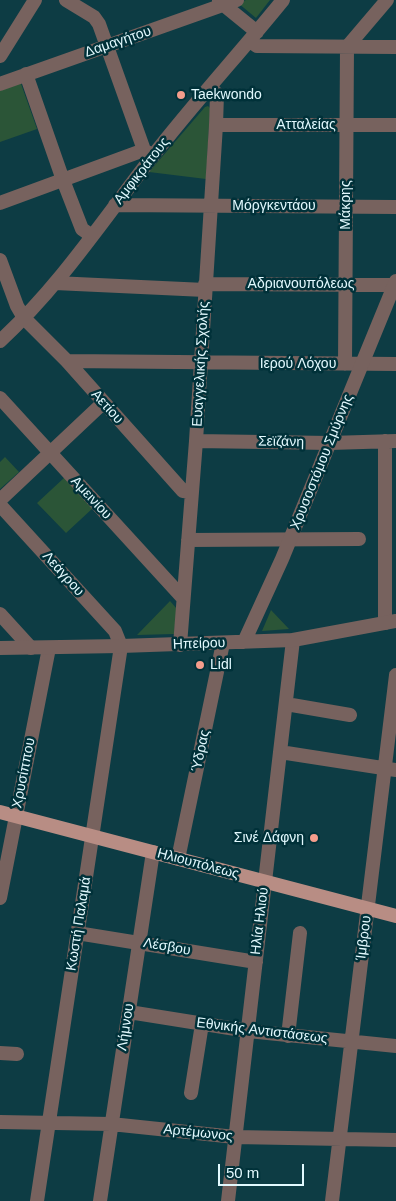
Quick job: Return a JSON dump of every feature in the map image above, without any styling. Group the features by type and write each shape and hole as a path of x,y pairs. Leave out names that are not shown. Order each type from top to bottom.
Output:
{"main road":[{"name":"Ηλιουπόλεως","path":"0,812 396,916"}],"street":[{"path":"0,56 35,0"},
{"path":"0,203 63,180 148,153 106,46 100,24 94,17 66,0"},
{"name":"Δαμαγήτου","path":"0,84 220,2 237,0"},
{"name":"Αμφικράτους","path":"0,341 24,318 55,283 92,236 115,205 148,153 210,87 283,0"},
{"path":"346,47 387,0"},
{"path":"220,2 253,37 257,46 396,47"},
{"name":"Μάκρης","path":"345,364 346,47"},
{"path":"26,74 82,229 92,236"},
{"name":"Ευαγγελικής Σχολής","path":"180,645 196,441 216,125 217,94 210,87"},
{"name":"Ατταλείας","path":"216,125 396,125"},
{"name":"Μόργκεντάου","path":"115,205 396,207"},
{"name":"Αετίου","path":"0,260 17,306 24,318 66,361 183,491 192,492"},
{"name":"Αδριανουπόλεως","path":"55,283 205,287 396,284"},
{"name":"Χρυσοστόμου Σμύρνης","path":"244,642 290,540 396,284"},
{"name":"Ιερού Λόχου","path":"66,361 396,364"},
{"name":"Αμεινίου","path":"0,398 183,598"},
{"path":"0,500 103,403"},
{"name":"Σεϊζάνη","path":"196,441 330,443 390,441"},
{"path":"390,441 390,622"},
{"name":"Λεάγρου","path":"0,505 115,632 121,646"},
{"path":"188,540 359,539"},
{"path":"0,614 31,648"},
{"name":"Ηπείρου","path":"0,648 180,645 294,640 390,622"},
{"name":"Ηλία Ηλιού","path":"228,1201 294,640"},
{"name":"Ύδρας","path":"178,859 223,643"},
{"name":"Κωστή Παλαμά","path":"36,1201 121,646"},
{"name":"Χρυσίππου","path":"0,898 49,648"},
{"name":"Ίμβρου","path":"332,1201 367,909 390,770 396,675"},
{"path":"286,704 350,715"},
{"path":"280,752 390,770"},
{"name":"Λήμνου","path":"100,1201 153,852"},
{"name":"Λέσβου","path":"77,933 256,962"},
{"path":"288,1036 300,933"},
{"name":"Εθνικής Αντιστάσεως","path":"129,1012 248,1031 396,1046"},
{"path":"191,1093 202,1024"},
{"path":"0,1053 17,1054"},
{"name":"Αρτέμωνος","path":"0,1122 111,1124 235,1137 396,1140"}],"green space":[{"path":"246,0 270,0 256,18 238,3"},
{"path":"20,81 37,129 0,142 0,88"},
{"path":"208,106 210,108 206,179 149,172 205,107"},
{"path":"5,457 19,472 0,489 0,462"},
{"path":"65,477 93,508 66,533 37,503"},
{"path":"170,601 177,609 174,634 137,635"},
{"path":"271,610 289,629 262,631"}],"place":[{"name":"Taekwondo","path":"181,95"},
{"name":"Lidl","path":"200,665"},
{"name":"Σινέ Δάφνη","path":"314,838"}]}
